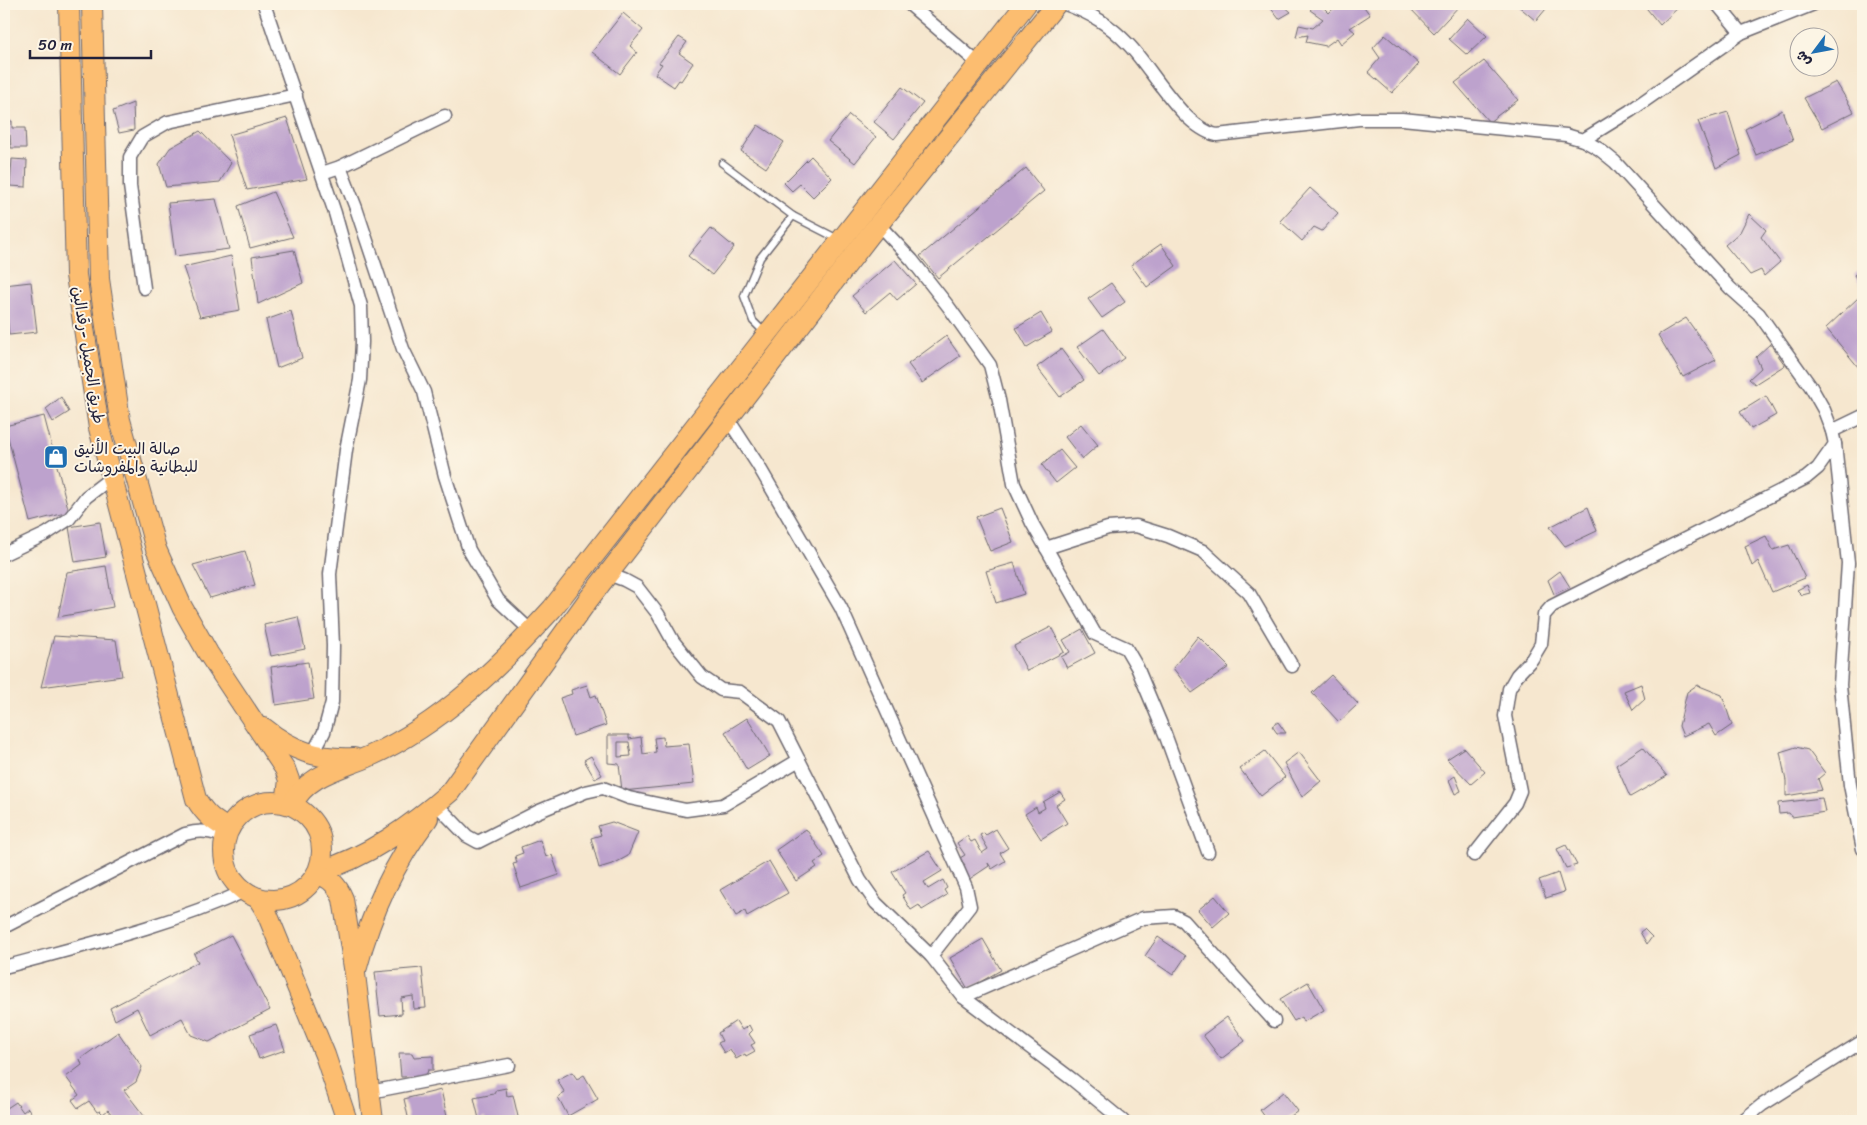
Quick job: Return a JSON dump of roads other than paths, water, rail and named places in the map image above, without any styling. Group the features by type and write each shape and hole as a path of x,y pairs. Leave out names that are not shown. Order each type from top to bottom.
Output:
{"main road":[{"name":"طريق الجميل -رقدالين","path":"69,4 76,275 99,428 196,800 209,817 227,833"},
{"name":"طريق الجميل -رقدالين","path":"92,4 99,279 120,420 156,549 182,607 200,638 286,770 289,780 289,804"},
{"path":"289,804 313,780 399,741 444,712 531,631 570,587 1026,4"},
{"path":"355,974 370,924 391,877 417,832 444,799 588,600 878,224 1056,4"},
{"path":"570,587 588,600"},
{"path":"249,713 278,740 294,749 312,755 340,758 371,755"},
{"path":"317,873 344,863 374,848 421,817 444,799"},
{"path":"252,895 278,900 296,895 311,882 317,873 323,852 319,833 309,816 289,804 264,802 253,805 235,819 227,833 224,853 227,868 234,881 252,895 269,918 325,1055 347,1121"},
{"path":"317,873 334,883 344,899 373,1121"}],"street":[{"path":"264,4 336,213 361,306 360,380 346,450 330,574 333,646 332,702 324,732 312,755"},
{"path":"909,4 979,64"},
{"path":"1065,4 1085,11 1115,31 1131,47 1177,105 1201,128 1209,133 1217,135 1359,119 1402,119 1542,132 1566,135 1583,140 1599,149 1615,162 1730,288 1759,314 1811,387 1824,410 1835,444 1848,563 1840,685 1850,785 1863,849"},
{"path":"1717,4 1741,34"},
{"path":"1583,140 1630,111 1741,34 1814,4"},
{"path":"144,288 130,186 130,157 142,137 168,122 296,95"},
{"path":"322,174 446,116"},
{"path":"340,167 356,208 402,349 424,392 445,476 469,550 498,600 531,631"},
{"path":"878,224 912,260 990,365 999,400 1014,484 1032,523 1095,634 1126,648 1137,667 1165,734 1208,852"},
{"path":"1832,431 1863,416"},
{"path":"728,419 758,465 841,608 966,887 970,906 931,956"},
{"path":"1474,855 1515,803 1520,791 1505,716 1509,689 1517,675 1532,659 1541,644 1544,615 1559,601 1806,478 1818,468 1835,444"},
{"path":"4,554 46,534 69,519 86,498 112,477"},
{"path":"1046,548 1108,528 1136,526 1168,536 1204,551 1250,593 1292,666"},
{"path":"608,574 637,587 658,614 673,641 702,677 721,690 740,692 779,721 860,880 876,903 931,956 963,997 1073,1080 1123,1121"},
{"path":"444,799 467,836 478,842 537,812 586,792 603,788 629,798 686,810 722,805 799,760"},
{"path":"4,927 185,834 206,830 227,833"},
{"path":"4,967 117,937 203,908 252,895"},
{"path":"963,997 1143,918 1174,916 1184,921 1274,1020"},
{"path":"1742,1121 1770,1100 1863,1042"},
{"path":"370,1092 509,1065"}],"lane":[{"path":"722,163 793,216 841,241"},
{"path":"767,335 753,321 744,296 760,258 793,216"}],"place":[{"name":"صالة البيت الأنيق للبطانية والمفروشات","path":"56,457"}]}
